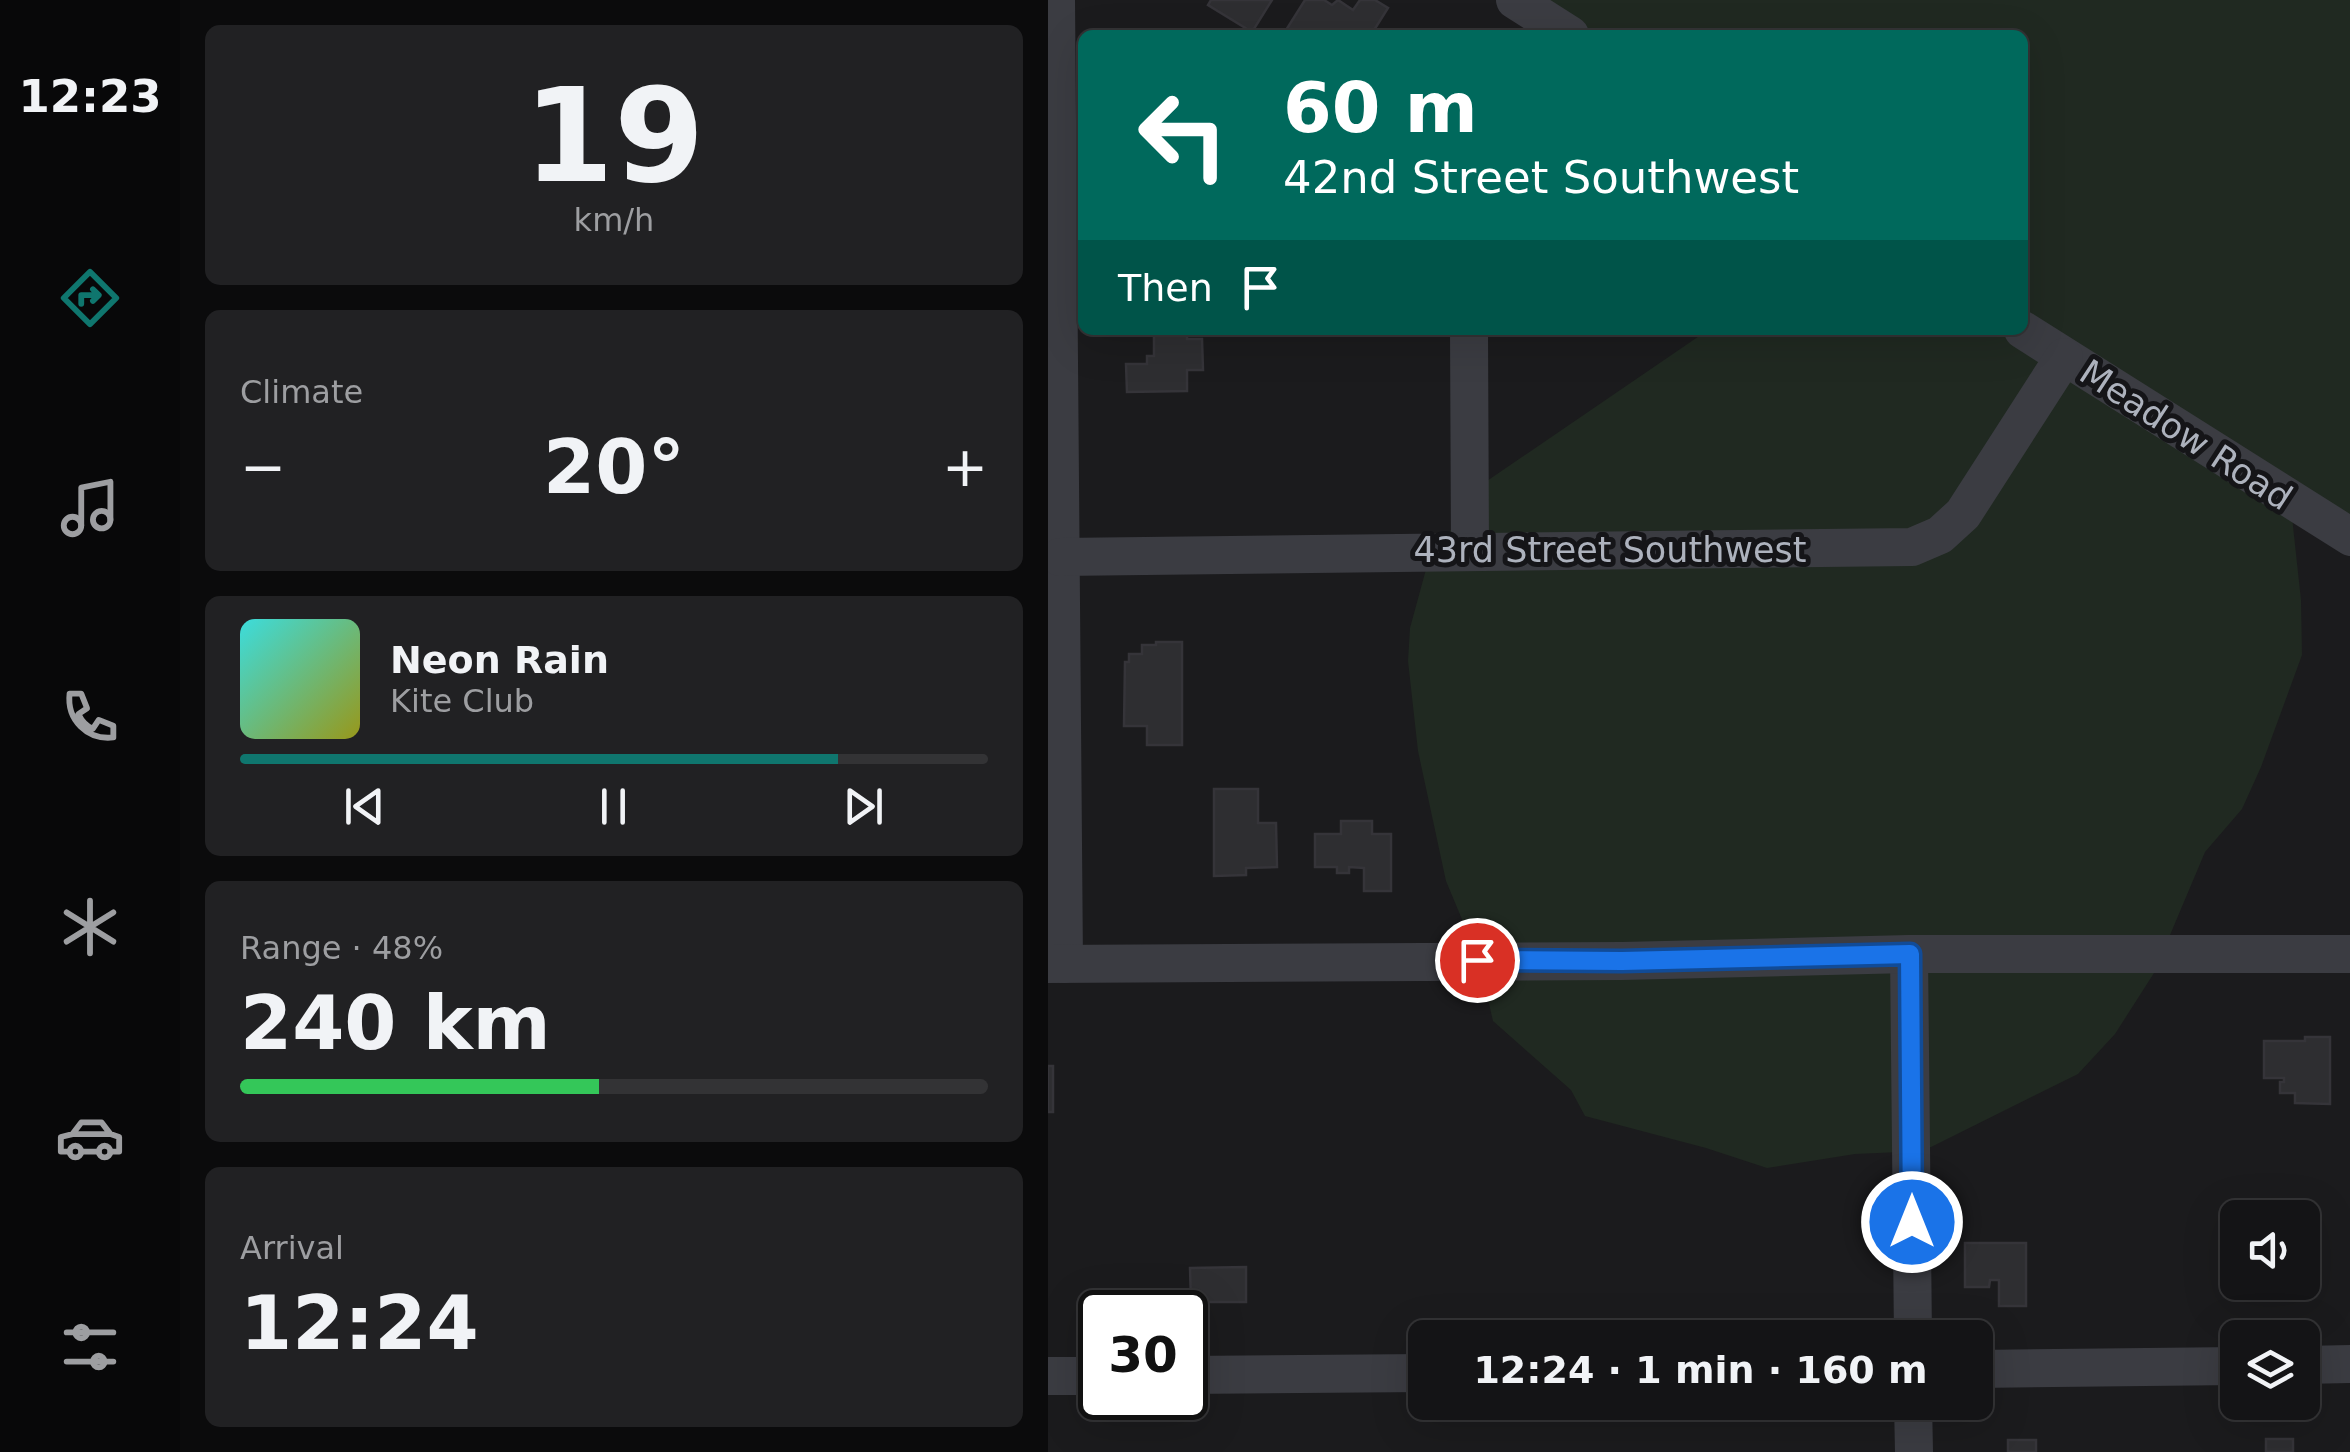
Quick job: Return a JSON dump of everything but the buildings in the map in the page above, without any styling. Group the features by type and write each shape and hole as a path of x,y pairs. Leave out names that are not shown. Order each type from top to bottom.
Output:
{"street":[{"path":"1056,0 1060,557 1056,964 1622,961 1910,954 2350,954"},
{"path":"1515,0 1562,30"},
{"name":"Meadow Road","path":"2028,333 2350,537"},
{"path":"1469,335 1470,550"},
{"name":"43rd Street Southwest","path":"1060,557 1912,547 1940,535 1963,514 2064,357"},
{"path":"1910,954 1912,1320"},
{"path":"2320,1365 2350,1364"},
{"path":"1993,1368 2220,1366"},
{"path":"1208,1375 1408,1373"},
{"path":"1048,1376 1078,1376"},
{"path":"1913,1420 1914,1452"}],"shaded area":[{"path":"1514,0 2350,0 2350,548 2292,517 2302,655 2242,809 2205,852 2154,973 2115,1034 2078,1074 1923,1151 1855,1154 1767,1168 1585,1116 1571,1090 1493,1021 1479,960 1446,881 1418,751 1408,661 1410,628 1428,562 1484,483 1701,335 2028,335 2028,30 1559,30"}],"route":[{"path":"1477,960 1622,961 1910,954 1912,1222"}]}
